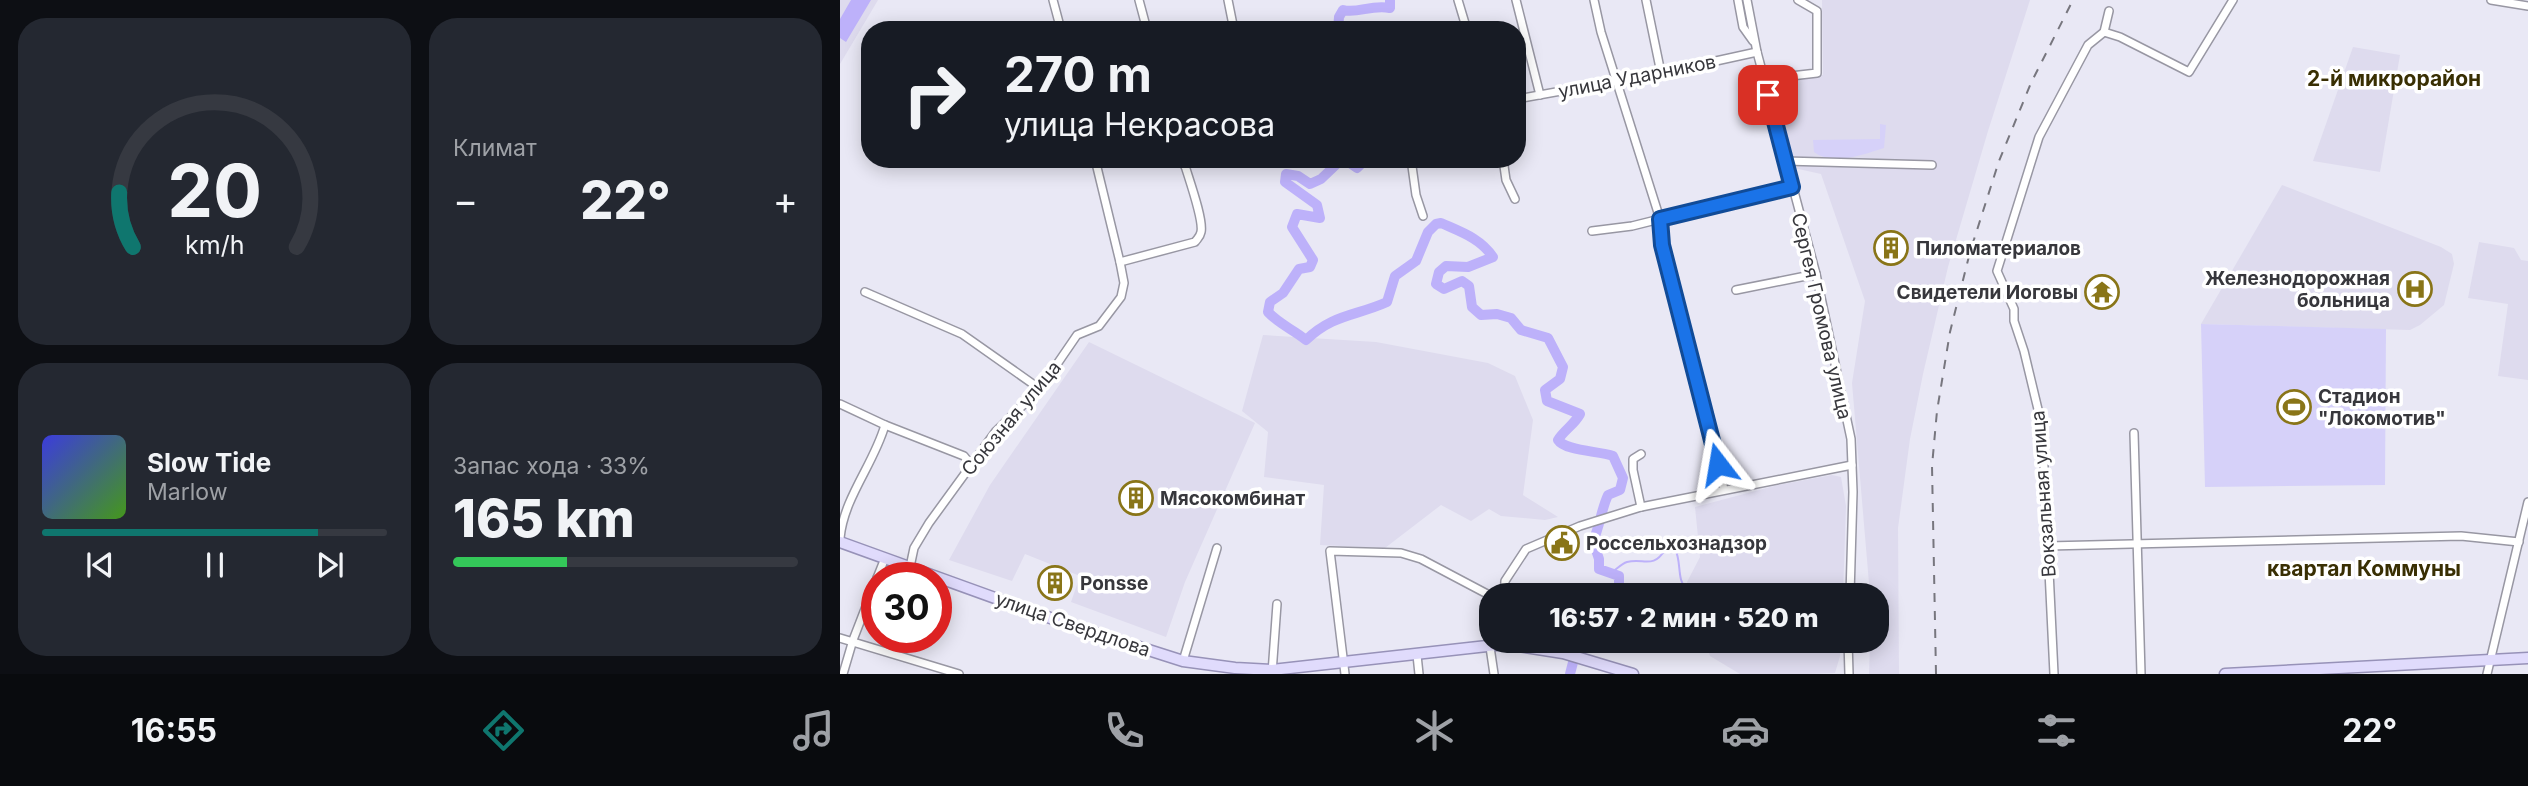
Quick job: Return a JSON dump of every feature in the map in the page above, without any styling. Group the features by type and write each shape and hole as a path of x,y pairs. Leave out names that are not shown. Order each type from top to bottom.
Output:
{"main road":[{"name":"улица Свердлова","path":"840,540 896,562"},
{"name":"улица Свердлова","path":"952,582 1067,624 1183,661 1235,668 1272,672 1345,669 1417,655 1479,648"},
{"name":"улица Свердлова","path":"1563,653 1633,674"},
{"path":"2225,674 2528,658"}],"street":[{"path":"1053,0 1059,21"},
{"path":"1139,0 1145,21"},
{"path":"1228,0 1232,21"},
{"path":"1458,0 1464,21"},
{"path":"1516,0 1521,21"},
{"path":"1594,0 1601,32 1660,219 1662,245 1724,489"},
{"path":"1646,0 1661,73"},
{"path":"1738,0 1743,27 1756,48"},
{"name":"Сергея Громова улица","path":"1747,0 1756,48 1816,274 1851,439 1850,583"},
{"path":"1791,76 1817,73 1817,11 1798,0"},
{"path":"2104,32 2120,37 2189,72 2233,0"},
{"path":"2491,0 2528,6"},
{"name":"Вокзальная улица","path":"2054,674 2042,426 2014,321 2014,309 1997,271 2039,137 2088,45 2104,32 2109,11"},
{"path":"1526,40 1540,95"},
{"name":"улица Ударников","path":"1526,97 1661,73 1756,48"},
{"path":"1785,161 1932,165"},
{"name":"Союзная улица","path":"911,562 914,548 996,431 1040,389 1077,335 1099,326 1121,297 1124,283 1098,168"},
{"path":"1120,262 1195,242 1200,235 1202,228 1186,168"},
{"path":"1412,168 1416,195 1423,216"},
{"path":"1504,168 1506,180 1515,199"},
{"path":"1592,231 1632,226 1792,187"},
{"path":"1736,290 1816,274"},
{"path":"865,292 962,334 1040,389"},
{"path":"840,404 964,456 971,465"},
{"path":"840,540 842,518 867,464 880,445 886,425"},
{"path":"2134,433 2141,674"},
{"path":"1641,454 1633,459 1633,470 1641,507"},
{"path":"1505,583 1526,549 1600,520 1641,507 1852,465"},
{"path":"2487,674 2528,502"},
{"path":"2048,546 2461,536 2519,542"},
{"path":"1183,661 1217,548"},
{"path":"1345,669 1330,551 1401,552 1421,559 1479,590"},
{"path":"883,562 885,558"},
{"path":"1272,672 1277,604"},
{"path":"843,674 861,619"},
{"path":"840,638 959,674"},
{"path":"1491,653 1494,674"},
{"path":"1848,653 1849,674"},
{"path":"1417,655 1419,674"}],"shaded area":[{"path":"840,0 878,0 866,21 861,21 861,29 840,64"},
{"path":"851,0 871,0 846,42 840,38 840,19"},
{"path":"1822,0 2030,0 1948,267 1910,439 1898,528 1899,674 1869,674 1870,653 1889,653 1889,583 1869,583 1852,383 1865,301 1821,174 1794,168 1777,99 1783,79 1823,75"},
{"path":"2353,47 2400,55 2380,172 2313,161"},
{"path":"1880,124 1886,125 1884,148 1839,159 1814,152 1813,140 1880,139"},
{"path":"2282,185 2441,247 2452,254 2454,264 2444,305 2410,330 2201,324"},
{"path":"2479,242 2514,248 2521,260 2528,261 2528,380 2498,376 2508,304 2468,298"},
{"name":"Стадион \"Локомотив\"","path":"2201,324 2386,329 2385,485 2205,487"},
{"path":"1263,335 1376,342 1488,363 1515,376 1533,420 1523,495 1558,517 1545,520 1501,516 1489,509 1471,521 1441,505 1385,548 1320,545 1324,485 1264,477 1268,432 1242,411"},
{"path":"1089,342 1255,423 1185,582 1166,637 1071,602 1080,576 1025,554 1012,581 949,560 990,485"},
{"path":"1832,475 1841,477 1846,506 1843,583 1687,583 1700,557 1695,507 1778,485"},
{"path":"1709,653 1840,653 1835,673 1806,674 1740,674"}],"waterway":[{"path":"1339,21 1343,10 1390,8 1390,0"},
{"path":"1333,168 1321,179 1310,184 1298,176 1286,174 1285,182 1317,205 1320,218 1297,214 1292,227 1313,260 1310,267 1299,269 1283,293 1270,302 1268,312 1306,340 1335,320 1387,302 1395,276 1416,261 1428,232 1436,224 1441,223 1456,229 1482,245 1493,257 1468,267 1446,266 1439,272 1436,284 1444,289 1462,281 1469,286 1472,307 1481,315 1497,314 1511,318 1521,330 1548,338 1563,367 1560,379 1545,390 1547,401 1580,414 1558,440 1575,449 1613,456 1623,478 1620,490 1608,495 1593,541 1599,569 1619,576 1619,583"},
{"path":"1612,572 1627,562 1652,561 1665,550 1675,549 1682,583"},
{"path":"1570,674 1575,653"}],"railway":[{"path":"1936,674 1932,466 1937,411 1950,332 1970,252 1999,161 2031,83 2073,0"}],"place":[{"name":"Пиломатериалов","path":"1891,248"},
{"name":"Железнодорожная больница","path":"2415,289"},
{"name":"Свидетели Иоговы","path":"2102,292"},
{"name":"Стадион \"Локомотив\"","path":"2294,407"},
{"name":"Мясокомбинат","path":"1136,498"},
{"name":"Россельхознадзор","path":"1562,543"},
{"name":"Ponsse","path":"1055,583"}],"district":[{"name":"2-й микрорайон","path":"2394,79"},
{"name":"квартал Коммуны","path":"2364,569"}],"route":[{"path":"1718,464 1662,245 1660,219 1792,187 1768,95"}]}
